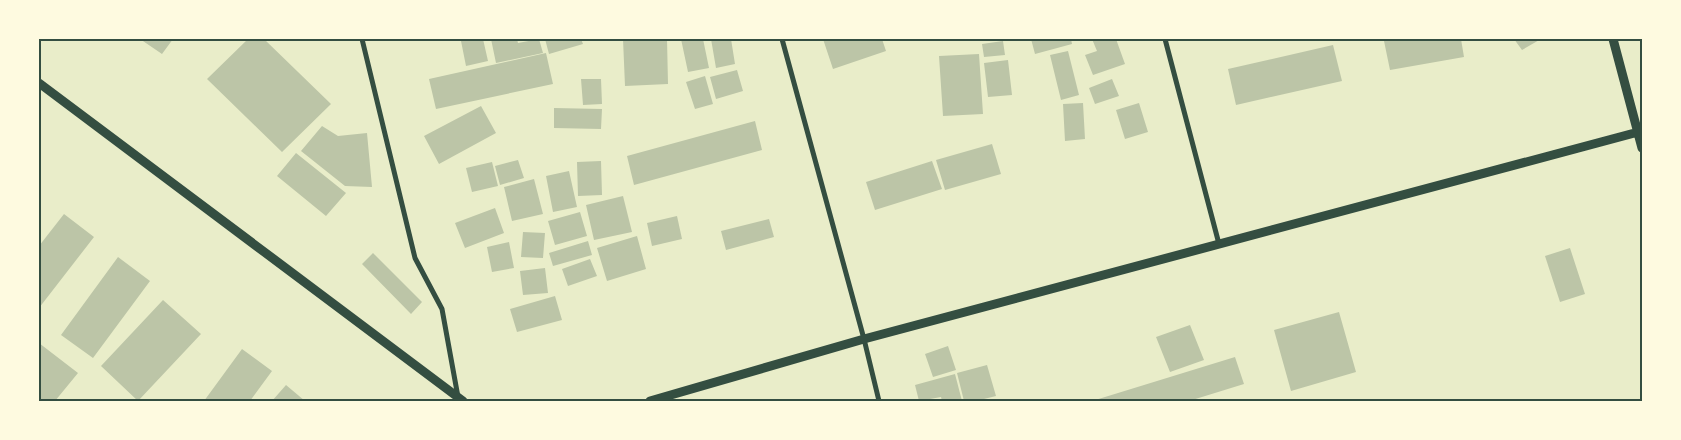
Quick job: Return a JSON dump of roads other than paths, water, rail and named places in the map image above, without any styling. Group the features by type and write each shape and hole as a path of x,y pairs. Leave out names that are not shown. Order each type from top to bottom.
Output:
{"street":[{"path":"362,39 415,258 442,309 461,400"},
{"path":"782,39 864,339 879,401"},
{"path":"1165,39 1219,244"},
{"path":"1613,39 1640,131 1642,148"},
{"path":"39,83 461,400"},
{"path":"650,401 864,339 1640,131"}]}
